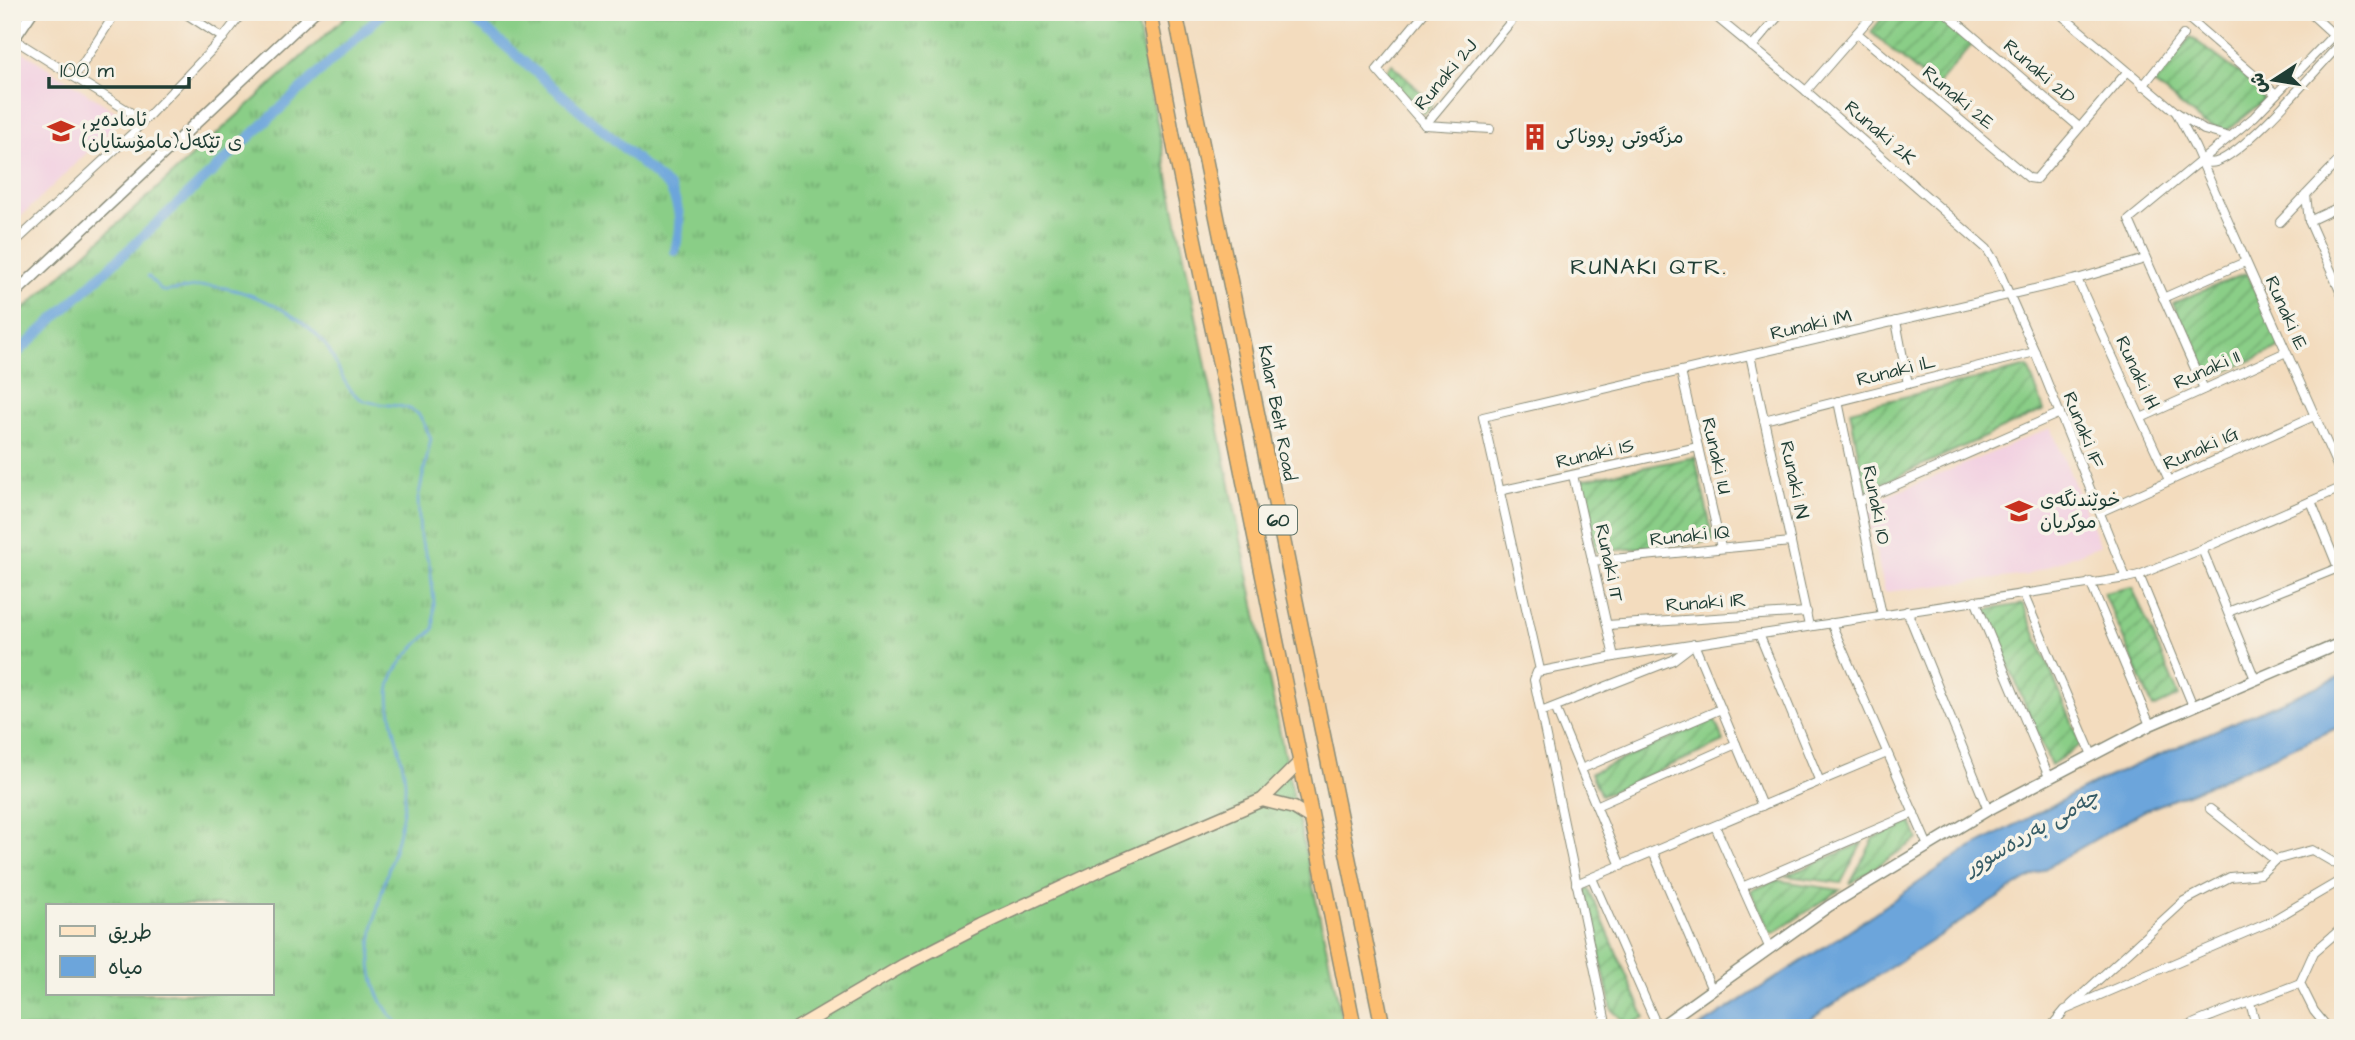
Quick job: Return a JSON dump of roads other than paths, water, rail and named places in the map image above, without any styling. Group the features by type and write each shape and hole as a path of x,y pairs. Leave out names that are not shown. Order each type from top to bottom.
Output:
{"highway":[{"name":"60","path":"1149,12 1354,1028"},
{"name":"Kalar Belt Road","path":"1175,12 1383,1028"},
{"path":"1204,288 1212,292 1219,291 1231,282"}],"main road":[{"path":"797,1028 904,965 982,925 1104,868 1262,800 1300,762"},
{"path":"1262,800 1294,808 1312,819"}],"street":[{"path":"32,12 13,41 75,76 130,112 137,119 136,129"},
{"path":"75,76 116,12"},
{"path":"183,12 223,38"},
{"path":"12,245 136,129 223,38 243,12"},
{"path":"12,296 314,12"},
{"path":"1425,12 1377,70 1424,125 1490,129"},
{"name":"Runaki 2J","path":"1424,125 1519,12"},
{"name":"Runaki 2K","path":"1710,12 1806,91 1987,248 2010,294"},
{"path":"1752,47 1782,12"},
{"path":"1806,91 1875,12"},
{"name":"Runaki 2D","path":"1945,12 2080,127"},
{"path":"2058,12 2176,112 2204,131 2230,137"},
{"path":"2181,12 2276,94"},
{"path":"2309,12 2333,34"},
{"path":"2204,388 2129,220 2255,117 2343,25"},
{"name":"Runaki 2E","path":"1857,33 2029,178 2036,179 2080,127"},
{"path":"2143,86 2183,35"},
{"path":"2200,160 2210,163 2219,161 2252,136 2343,41"},
{"path":"2080,127 2127,72"},
{"name":"Runaki 1E","path":"2176,112 2185,126 2343,479"},
{"path":"2280,222 2343,156"},
{"path":"2306,195 2309,221 2343,298"},
{"path":"2309,221 2343,205"},
{"name":"Runaki 1M","path":"1499,491 1483,417 2077,279 2145,259"},
{"path":"2163,298 2245,262"},
{"name":"Runaki 1H","path":"2077,279 2169,481"},
{"name":"Runaki 1F","path":"2010,294 2126,578"},
{"path":"1896,321 1908,384"},
{"name":"Runaki 1L","path":"1765,420 2035,352"},
{"name":"Runaki 1I","path":"2141,418 2286,352"},
{"name":"Runaki 1N","path":"1750,355 1809,626"},
{"name":"Runaki 1U","path":"1681,372 1721,548"},
{"name":"Runaki 1O","path":"1838,401 1882,615"},
{"path":"1860,500 2060,414"},
{"name":"Runaki 1G","path":"2100,512 2314,416"},
{"name":"Runaki 1S","path":"1499,491 1698,447"},
{"name":"Runaki 1T","path":"1573,475 1614,657"},
{"path":"1607,1028 1534,680 1535,674 1540,670 2126,578 2202,549 2343,487"},
{"path":"1499,491 1540,670"},
{"path":"2311,501 2343,580"},
{"name":"Runaki 1Q","path":"1592,561 1791,542"},
{"path":"2202,549 2255,679"},
{"path":"2228,612 2338,568"},
{"path":"2139,575 2193,706"},
{"path":"2090,582 2151,725"},
{"path":"2023,593 2092,755"},
{"path":"1975,600 2049,778"},
{"path":"1907,611 1988,810"},
{"name":"Runaki 1R","path":"1606,625 1807,612"},
{"path":"1831,623 1928,846"},
{"path":"1759,634 1821,782"},
{"path":"1592,878 1658,1028 1829,906 1988,810 2151,725 2343,642"},
{"path":"1541,712 1673,660 1694,644"},
{"path":"1694,644 1762,806"},
{"path":"1555,707 1621,866"},
{"path":"1581,769 1721,709"},
{"path":"1596,806 1735,744"},
{"path":"1576,884 1888,753"},
{"path":"2210,809 2275,860"},
{"path":"1742,887 1914,813"},
{"path":"1715,826 1770,949"},
{"path":"2050,1028 2065,1010 2184,901 2230,877 2261,874 2275,860 2312,850 2343,868"},
{"path":"1653,852 1712,990"},
{"path":"2065,1010 2268,923 2343,879"},
{"path":"2184,1028 2213,1014 2300,983 2314,952 2343,927"},
{"path":"2300,983 2314,1011 2328,1028"},
{"path":"2250,1003 2257,1028"}],"water":[{"name":"چەمی بەردەسوور","path":"2343,675 2343,725 2144,811 2022,882 1797,1028 1698,1028 1838,938 1963,852 2099,781"}],"waterway":[{"path":"12,358 384,12"},
{"path":"466,12 670,188 679,219 675,251"},
{"path":"148,276 162,291 204,286 225,288 274,305 316,334 355,395 367,402 412,410 420,416 431,438 418,499 420,537 430,566 434,629 401,663 390,687 392,721 405,782 403,813 371,942 372,973 382,1002 403,1028"},
{"path":"524,1028 545,1021 567,1028"}],"place":[{"name":"ئامادەیی (مامۆستایان)ی تێکەڵ","path":"61,131"},
{"name":"مزگەوتی ڕووناکی","path":"1535,137"},
{"name":"خوێندنگەی موکریان","path":"2019,511"}],"district":[{"name":"RUNAKI QTR.","path":"1649,267"}]}
